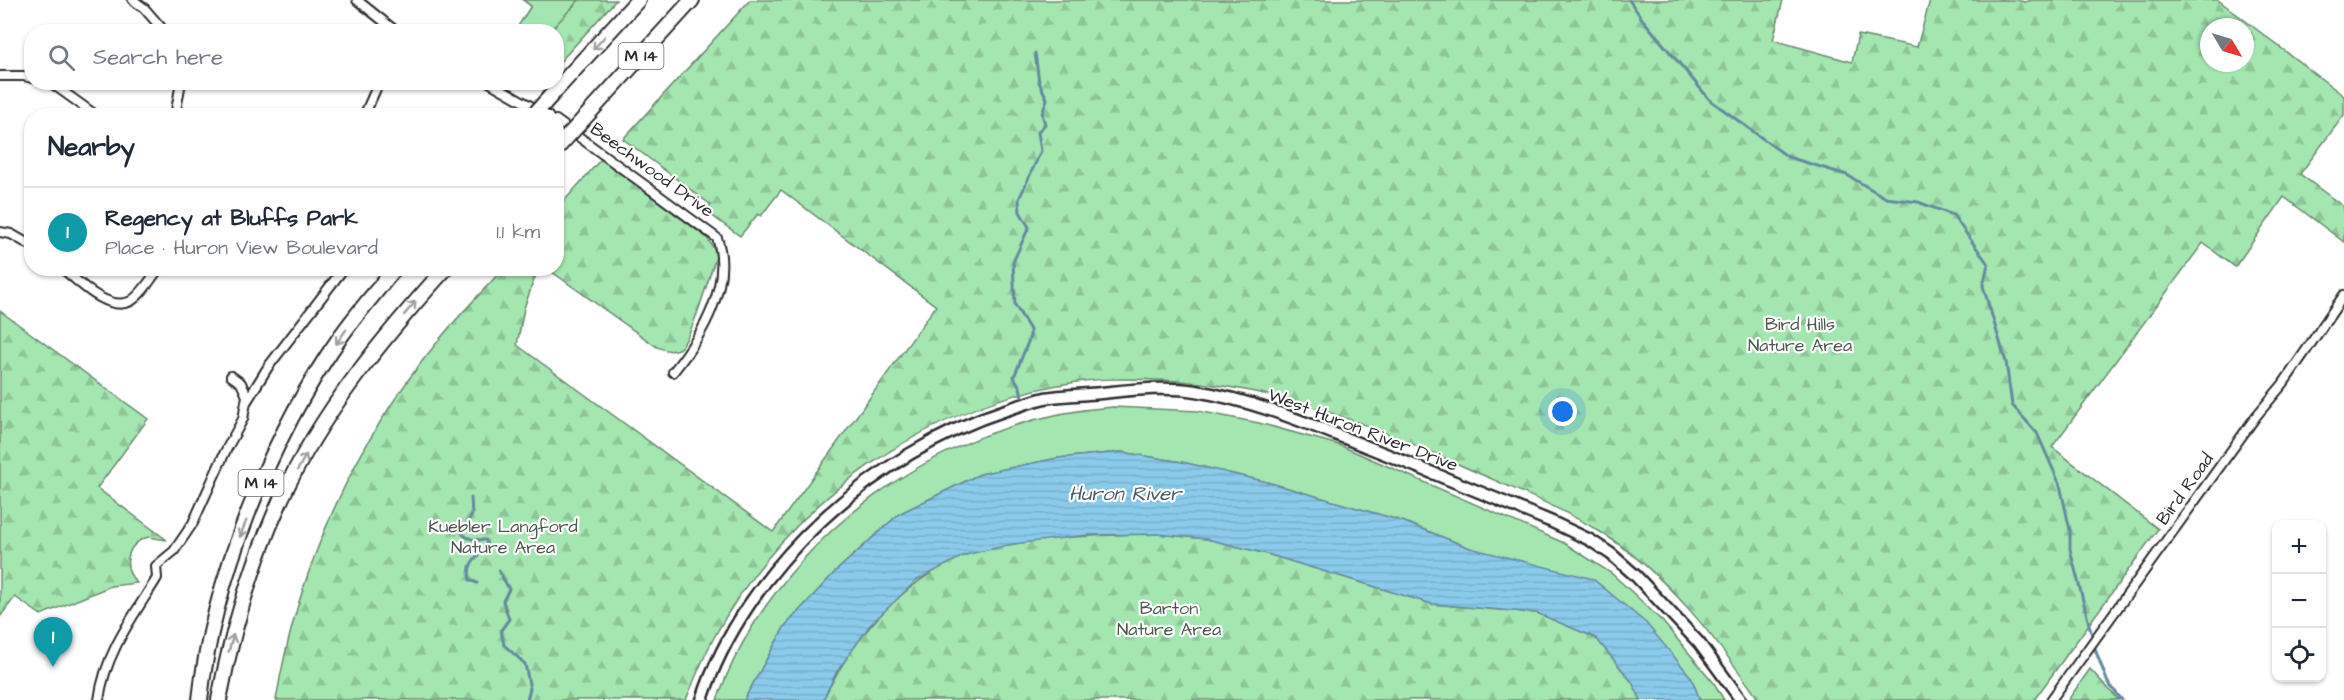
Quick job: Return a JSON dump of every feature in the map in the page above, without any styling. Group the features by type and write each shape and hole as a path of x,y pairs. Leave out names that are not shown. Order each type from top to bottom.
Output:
{"highway":[{"name":"M 14","path":"564,81 638,0"},
{"name":"M 14","path":"564,140 692,0"},
{"name":"M 14","path":"540,108 556,90"},
{"name":"M 14","path":"200,700 205,665 220,598 238,541 265,472 299,406 341,336 389,276"},
{"name":"M 14","path":"219,700 230,645 245,597 283,495 314,440 357,373 439,276"}],"street":[{"path":"133,0 144,8 158,24"},
{"path":"357,0 387,24"},
{"path":"0,76 24,76"},
{"path":"61,90 86,108"},
{"path":"176,108 180,90"},
{"path":"368,108 376,90"},
{"path":"503,90 534,108"},
{"name":"Beechwood Drive","path":"564,126 710,230 717,238 722,252 721,278 706,325 673,372"},
{"path":"0,232 11,234 24,241"},
{"path":"72,276 97,295 110,302 122,303 132,300 152,276"},
{"path":"99,700 104,678 117,643 157,578 156,566 174,551 193,523 225,452 243,419 247,400 268,367 338,276"},
{"name":"Bird Road","path":"2051,700 2257,415 2283,384 2344,295"},
{"path":"231,376 241,383 247,400"},
{"name":"West Huron River Drive","path":"702,700 731,632 797,544 857,491 895,462 944,434 982,418 1045,398 1139,389 1196,391 1281,413 1542,518 1590,540 1611,554 1636,576 1699,643 1741,700"}],"green space":[{"path":"523,0 616,0 564,57 564,24 520,24 531,6"},
{"path":"523,0 579,0 557,24 519,24 531,6"},
{"name":"Bird Hills Nature Area","path":"750,0 1783,0 1773,40 1852,62 1858,35 1917,47 1930,0 2016,0 2025,2 2032,0 2218,0 2242,18 2200,18 2200,72 2254,72 2254,27 2344,96 2344,115 2300,174 2344,207 2344,242 2284,197 2235,267 2203,243 2052,447 2158,529 2034,700 1759,700 1726,654 1668,587 1625,549 1565,512 1413,444 1305,405 1231,387 1194,382 1116,379 1077,382 1021,393 967,412 916,436 867,466 822,502 782,542 746,586 716,634 686,700 276,700 286,651 315,555 356,464 408,380 447,331 497,276 535,276 524,308 517,345 773,532 936,306 781,190 761,216 758,214 740,236 707,212 711,205 623,139"},
{"path":"601,159 707,238 715,250 716,257 695,320 680,348 668,350 657,347 558,276 564,276 564,201"},
{"path":"0,311 148,419 97,488 167,540 148,537 141,540 131,550 128,557 129,570 137,583 111,586 41,615 15,597 0,617"},
{"path":"1113,407 1198,411 1259,423 1339,445 1564,543 1611,573 1663,622 1714,683 1724,700 1700,700 1691,677 1470,548 1402,521 1267,482 1182,462 1121,452 1058,458 980,474 899,514 836,571 785,626 744,700 717,700 744,641 779,587 823,539 873,497 928,462 988,435 1050,416"},
{"name":"Barton Nature Area","path":"1158,534 1207,539 1267,554 1432,604 1537,613 1596,638 1632,682 1641,700 823,700 849,655 880,615 918,582 963,556 1014,544 1055,539"},
{"path":"2090,669 2119,700 2068,700"}],"water":[{"name":"Huron River","path":"1121,452 1182,462 1267,482 1402,521 1470,548 1593,579 1646,623 1691,677 1700,700 1641,700 1632,682 1596,638 1537,613 1432,604 1267,554 1207,539 1158,534 1089,535 1013,544 965,555 917,580 870,625 836,673 823,700 744,700 785,626 836,571 899,514 980,474 1058,458"}],"waterway":[{"path":"1629,0 1710,100 1788,157 1847,175 1886,198 1918,202 1953,215 1988,264 1983,286 2006,362 2012,405 2037,433 2060,485 2070,530 2070,549 2096,652 2108,683 2122,700"},
{"path":"1022,397 1020,387 1014,377 1030,337 1030,330 1015,305 1013,262 1029,227 1020,212 1019,199 1041,151 1038,132 1045,124 1042,114 1047,99 1039,82 1035,53"},
{"path":"471,498 472,515 461,532 469,538 486,540 487,547 473,561 469,570 470,580 477,583"},
{"path":"499,571 509,589 503,601 509,619 501,630 504,645 525,664 530,689 527,700"}],"place":[{"name":"Regency at Bluffs Park","path":"53,667"}],"park label":[{"name":"Kuebler Langford Nature Area","path":"503,536"}]}
